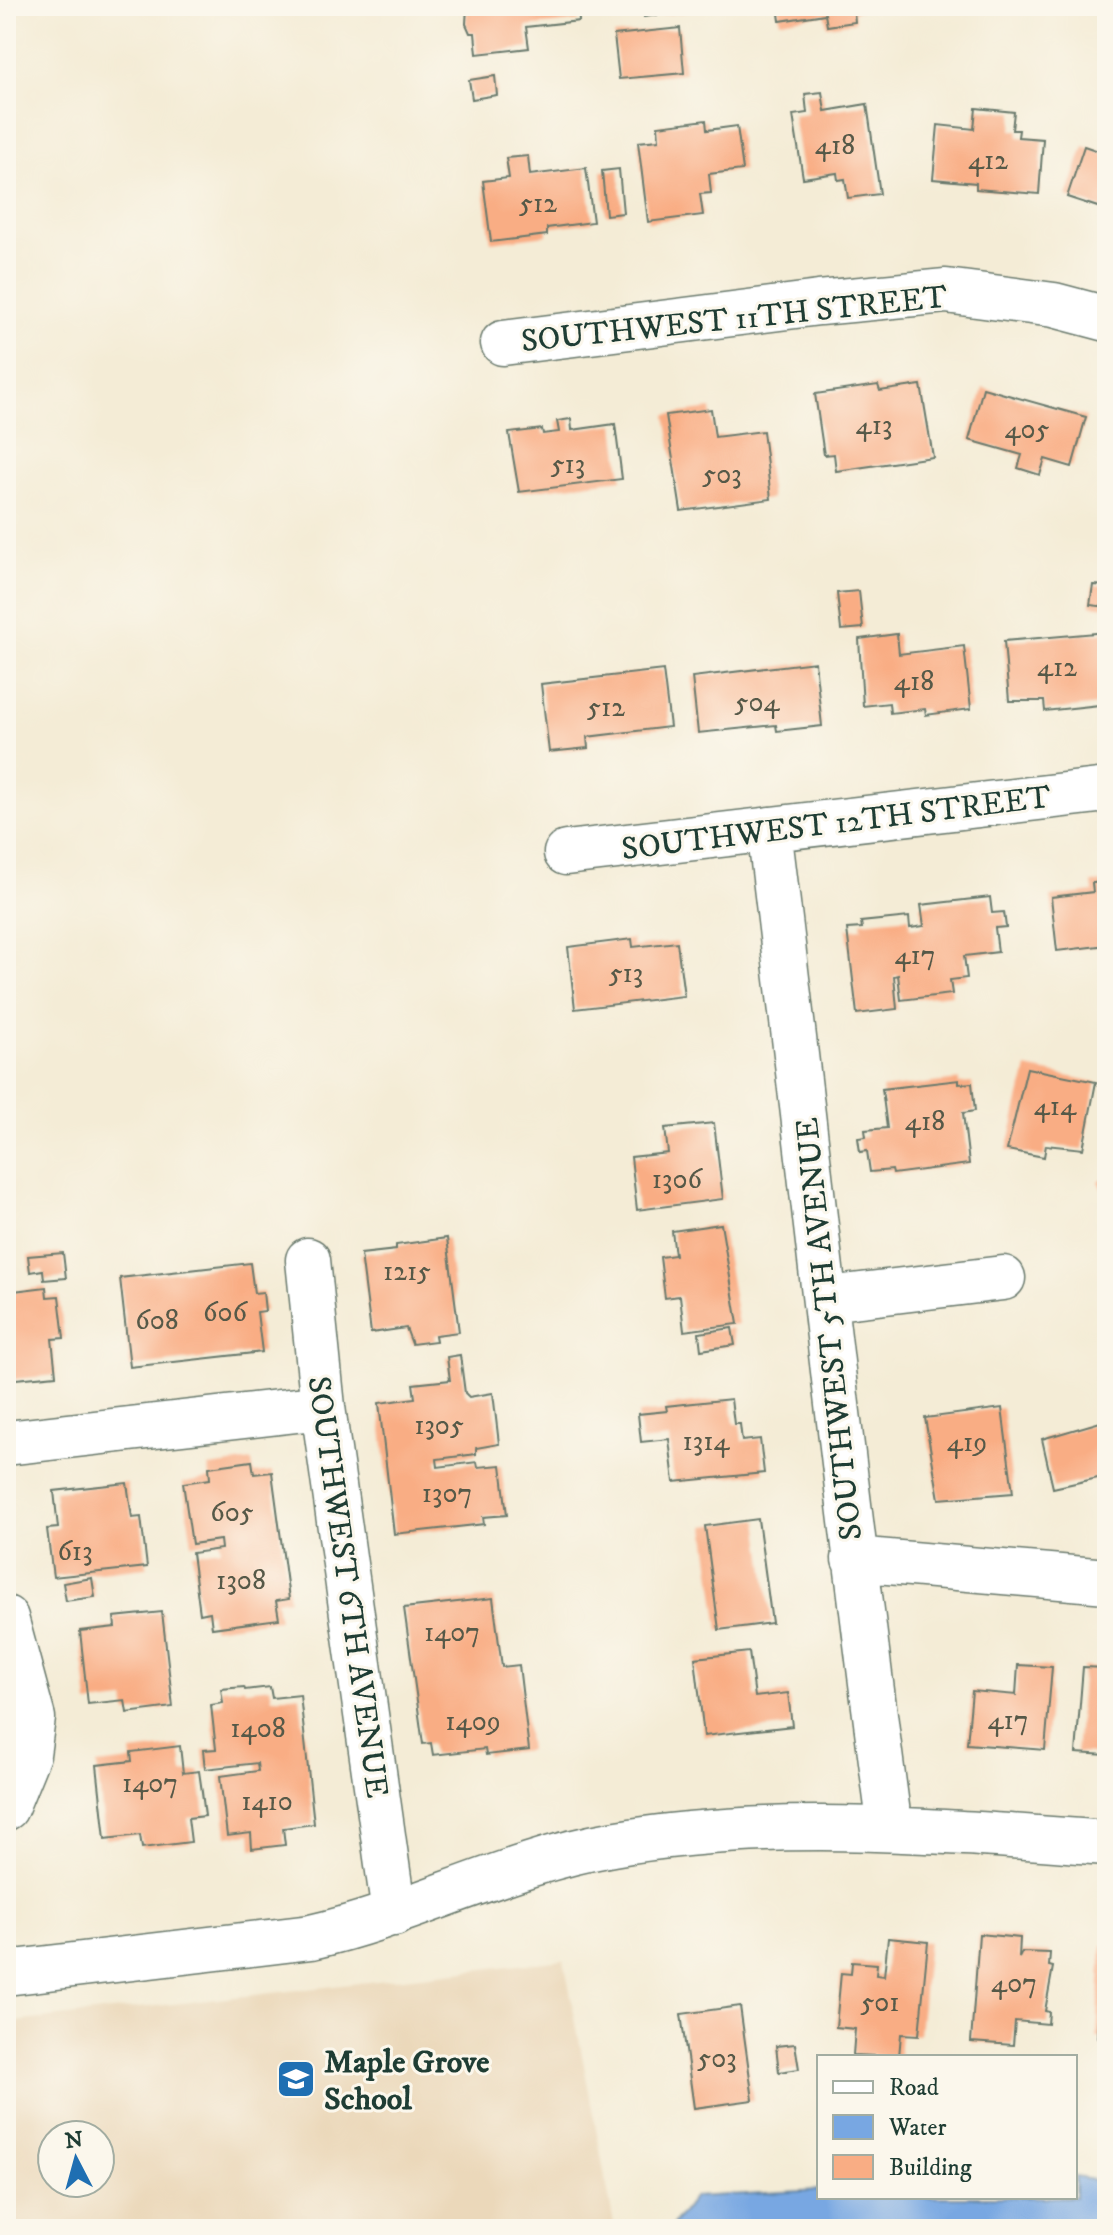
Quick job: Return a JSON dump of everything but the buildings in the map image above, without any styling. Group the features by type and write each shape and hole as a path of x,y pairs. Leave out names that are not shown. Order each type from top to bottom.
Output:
{"street":[{"name":"SOUTHWEST 11TH STREET","path":"503,343 819,303 946,291 1054,305 1107,319"},
{"name":"SOUTHWEST 12TH STREET","path":"566,853 1107,790"},
{"name":"SOUTHWEST 5TH AVENUE","path":"769,829 827,1299 854,1559 890,1829"},
{"name":"SOUTHWEST 6TH AVENUE","path":"308,1260 323,1407 394,1914"},
{"path":"827,1299 1003,1278"},
{"path":"6,1443 323,1407"},
{"path":"854,1559 1107,1581"},
{"path":"6,1618 33,1718 28,1754 6,1808"},
{"path":"6,1973 311,1937 394,1914 551,1859 611,1844 748,1829 890,1829 1107,1843"}],"shaded area":[{"name":"Maple Grove School","path":"564,1960 615,2229 6,2229 6,2023"}],"water":[{"path":"1077,2177 1107,2182 1107,2229 670,2229 694,2197 817,2190 817,2199 1077,2199"}],"place":[{"name":"Maple Grove School","path":"296,2079"}]}
